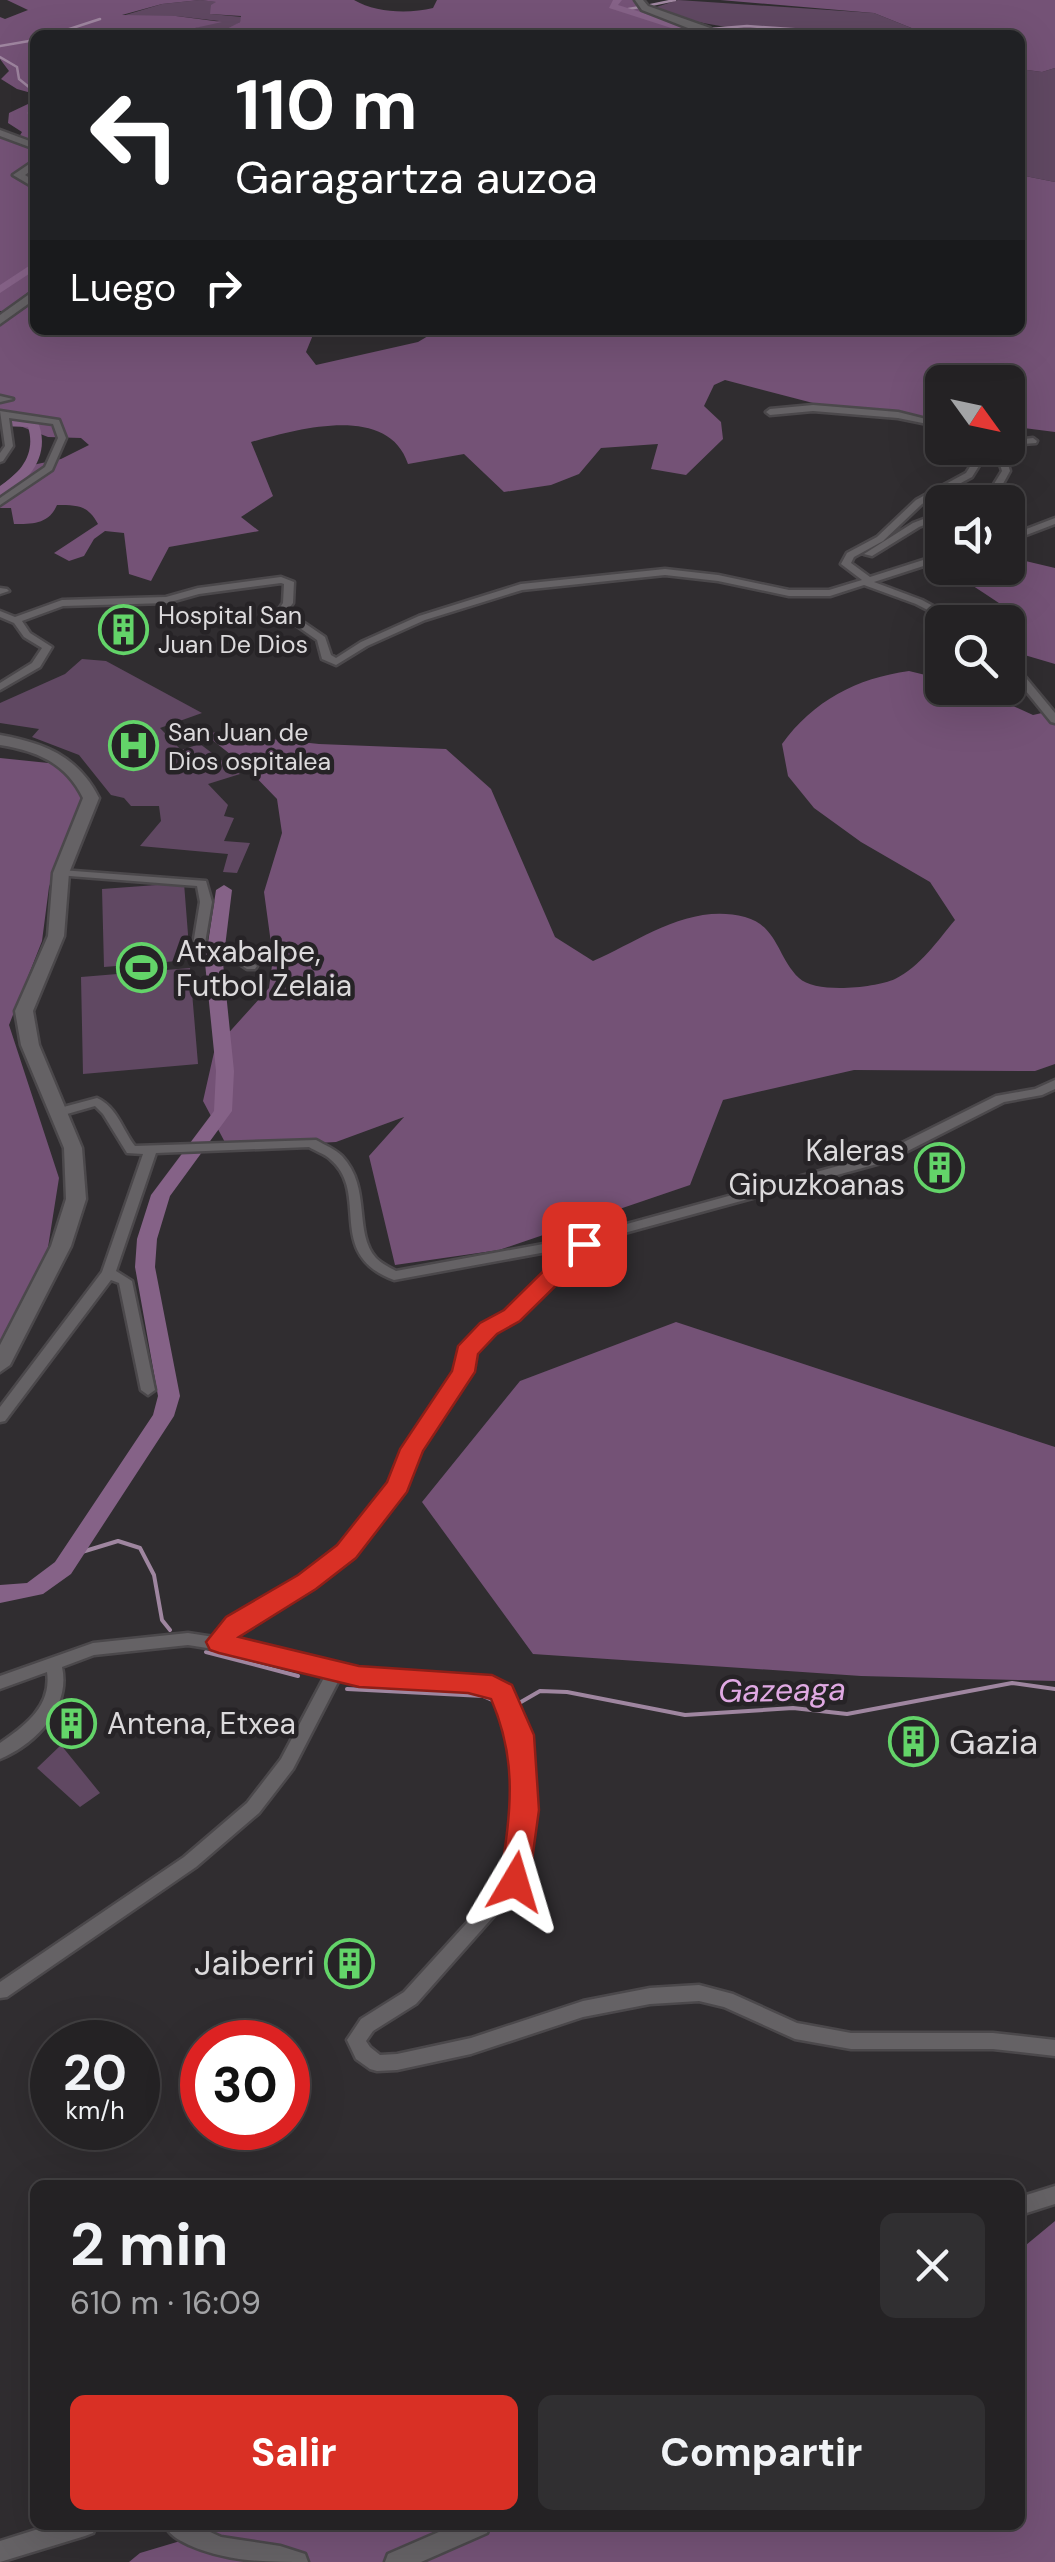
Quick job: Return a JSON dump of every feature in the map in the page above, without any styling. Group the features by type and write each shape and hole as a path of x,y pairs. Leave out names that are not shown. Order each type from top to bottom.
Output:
{"main road":[{"path":"638,0 645,8 707,30"},
{"path":"0,133 30,144"},
{"path":"30,166 18,178 30,183"},
{"path":"0,321 30,298"},
{"path":"0,740 50,753 72,767 85,783 90,806 61,873 56,936 24,1011 30,1045 73,1148 76,1199 61,1246 0,1365"}],"street":[{"path":"770,412 813,408 925,421"},
{"path":"0,414 5,417 9,446 0,458"},
{"path":"0,414 37,416 56,422 62,438 49,468 0,502"},
{"path":"1025,442 1032,441"},
{"path":"925,605 870,581 845,560 880,539 919,502 969,476 976,465"},
{"path":"1025,532 1055,521"},
{"path":"870,581 856,566 856,559 886,547 925,522"},
{"path":"14,620 62,603 167,600 198,591 281,580 291,587 282,612 287,619 322,639 326,658 336,662 364,644 422,618 521,587 665,572 718,578 768,590 830,593 925,563"},
{"path":"0,614 14,620 27,635 47,647 36,665 0,687"},
{"path":"1025,684 1055,720"},
{"path":"61,873 202,883 206,908 197,939 199,946 251,966"},
{"path":"60,1112 97,1102 107,1108 124,1143 132,1150 311,1144 328,1150 346,1164 363,1252 374,1269 394,1276 432,1272 592,1238 883,1158 1000,1099 1038,1092 1055,1084"},
{"path":"0,1417 109,1274 150,1152"},
{"path":"219,1642 235,1624 307,1582 346,1551 398,1485 412,1449 464,1372 466,1351 488,1329 512,1315 592,1238"},
{"path":"109,1274 125,1281 148,1390"},
{"path":"0,1683 94,1649 146,1642 219,1642 336,1671 376,1678 492,1685 502,1693 521,1735 525,1810 515,1882 410,1998 367,2025 356,2040 362,2053 378,2063 433,2056 471,2046 582,2008 698,1992 727,2000 795,2031 851,2041 993,2042 1055,2048"},
{"path":"0,1752 31,1729 56,1697 60,1683 52,1664"},
{"path":"0,1990 190,1862 254,1808 287,1764 336,1671"},
{"path":"1025,2204 1055,2195"},
{"path":"0,2552 69,2530"},
{"path":"183,2530 216,2549 267,2554 297,2562"},
{"path":"404,2558 468,2530"}],"shaded area":[{"path":"7,0 200,0 162,4 122,15 222,22 197,30 30,30 30,93 1,79 9,71 0,59 0,17 5,19 28,10"},
{"path":"200,0 354,0 372,8 403,12 433,8 437,0 633,0 641,9 699,29 225,30 240,22 241,16 210,14 211,5 216,2"},
{"path":"678,0 874,13 914,29 951,30 751,30 688,20 650,9"},
{"path":"720,0 1055,0 1055,68 1042,72 1025,70 1025,30 914,29 874,13"},
{"path":"218,2 211,14 242,17 225,30 197,30 194,28 219,21 122,16 162,4"},
{"path":"1055,68 1055,182 1025,176 1025,70 1042,72"},
{"path":"30,105 30,291 0,311 0,138 19,137 22,132 8,123 9,113"},
{"path":"1025,176 1055,182 1055,432 1025,428 1025,365 925,365 925,417 840,410 725,380 714,385 704,406 721,422 723,439 686,475 651,469 658,444 601,448 579,474 551,485 504,492 464,454 408,464 397,445 382,433 340,425 316,427 251,442 273,496 241,517 259,531 169,547 151,581 129,574 124,533 105,531 94,539 84,556 69,561 54,553 98,524 81,507 57,505 45,519 21,524 14,524 11,508 0,508 0,487 23,467 61,459 89,445 81,438 48,437 15,424 13,412 0,411 0,325 30,305 30,335 313,335 306,352 316,365 418,342 430,335 1025,335"},
{"path":"1025,561 1055,568 1055,664 1025,655 1025,605 1002,605 972,585 1025,585"},
{"path":"82,659 106,661 202,713 160,728 181,750 200,744 240,774 208,784 228,805 224,816 234,818 224,841 250,843 237,873 223,872 228,854 140,846 161,821 159,806 131,806 124,798 111,795 79,755 32,737 39,729 0,723 0,703 65,674"},
{"path":"909,671 925,675 925,705 1011,705 1033,715 1055,710 1055,1064 1035,1071 854,1070 723,1100 690,1185 499,1250 395,1265 369,1156 404,1117 336,1142 228,1148 203,1101 215,1048 269,988 273,958 264,892 282,833 277,799 211,739 209,732 319,744 446,749 491,789 555,937 593,961 685,919 725,914 745,917 764,927 792,970 807,983 831,988 860,987 895,979 913,968 955,920 930,882 861,842 814,808 788,776 782,744 822,704 854,686"},
{"path":"0,758 58,764 83,798 49,887 42,941 9,1025 59,1178 46,1260 10,1331 0,1341"},
{"path":"184,883 190,960 104,967 102,889"},
{"path":"190,968 198,1064 83,1074 81,977"},
{"path":"676,1322 1055,1447 1055,1681 861,1676 533,1654 422,1502 520,1381"},
{"path":"61,1745 100,1793 80,1807 37,1768"},
{"path":"1055,2221 1055,2562 129,2562 140,2553 217,2530 1025,2530 1025,2246"}],"waterway":[{"path":"618,0 612,6 686,30"},
{"path":"646,6 675,0"},
{"path":"623,10 640,7"},
{"path":"66,30 100,19"},
{"path":"710,29 747,26 806,30"},
{"path":"0,46 30,41"},
{"path":"0,57 17,67 19,79 30,88"},
{"path":"30,111 30,114"},
{"path":"0,290 30,269"},
{"path":"0,422 33,423 37,433 31,463 18,480 0,491"},
{"path":"0,1594 35,1588 63,1568 163,1416 169,1396 145,1267 147,1239 161,1195 223,1111 225,1071 214,963 224,890"},
{"name":"Gazeaga","path":"72,1555 118,1541 140,1548 154,1575 162,1620 170,1630"},
{"name":"Gazeaga","path":"206,1652 298,1676"},
{"name":"Gazeaga","path":"514,1706 540,1691 567,1692 685,1715 793,1708 847,1714 1012,1683 1055,1689"},
{"name":"Gazeaga","path":"347,1689 483,1696 501,1704"}],"place":[{"name":"Hospital San Juan De Dios","path":"123,629"},
{"name":"San Juan de Dios ospitalea","path":"133,746"},
{"name":"Atxabalpe, Futbol Zelaia","path":"141,968"},
{"name":"Kaleras Gipuzkoanas","path":"940,1167"},
{"name":"Antena, Etxea","path":"72,1723"},
{"name":"Gazia","path":"914,1742"},
{"name":"Jaiberri","path":"350,1963"}],"route":[{"path":"515,1882 525,1810 521,1735 502,1693 492,1685 468,1682 359,1676 219,1642 254,1611 321,1573 372,1523 398,1485 412,1449 464,1372 466,1351 488,1329 512,1315 584,1244"}]}
